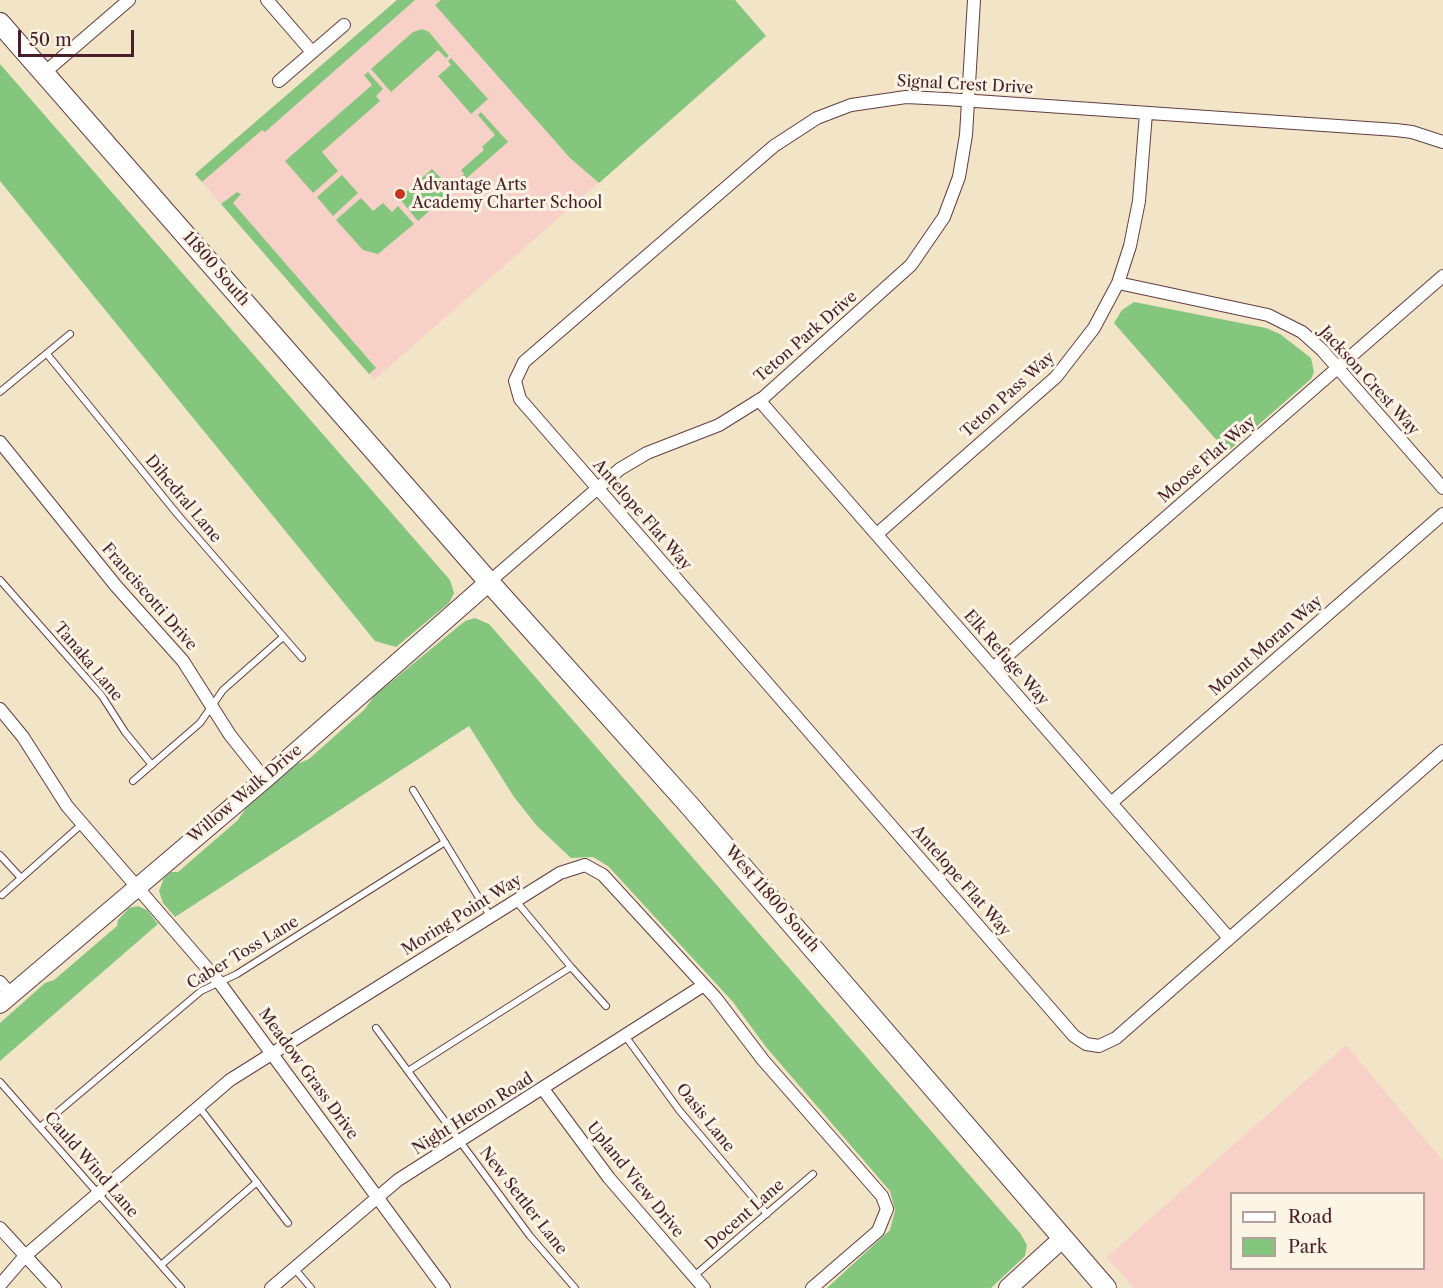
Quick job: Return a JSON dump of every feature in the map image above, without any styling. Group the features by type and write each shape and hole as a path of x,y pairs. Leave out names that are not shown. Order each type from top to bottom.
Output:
{"main road":[{"name":"11800 South","path":"0,23 431,516"},
{"name":"West 11800 South","path":"431,516 697,814 1106,1288"}],"street":[{"path":"44,73 129,0"},
{"path":"267,0 312,52"},
{"name":"Teton Park Drive","path":"489,582 597,487 632,461 719,425 759,400 897,279 929,242 944,217 959,177 968,101 974,0"},
{"path":"279,81 344,25"},
{"name":"Signal Crest Drive","path":"515,381 524,362 774,146 802,126 833,111 878,99 906,97 1396,130 1412,132 1443,142"},
{"name":"Teton Pass Way","path":"877,534 1056,377 1094,328 1118,283 1135,224 1146,113"},
{"name":"Moose Flat Way","path":"993,668 1443,276"},
{"name":"Jackson Crest Way","path":"1118,283 1280,319 1313,340 1443,488"},
{"name":"Antelope Flat Way","path":"515,381 520,399 1079,1041 1093,1046 1111,1042 1443,751"},
{"name":"Elk Refuge Way","path":"759,400 1229,938"},
{"name":"Franciscotti Drive","path":"0,442 116,585 183,661 242,751 265,779"},
{"name":"Mount Moran Way","path":"1111,803 1443,514"},
{"name":"Willow Walk Drive","path":"4,994 265,779 489,582"},
{"name":"Meadow Grass Drive","path":"0,709 23,737 66,806 138,885 219,982 444,1288"},
{"name":"Moring Point Way","path":"0,1285 25,1256 230,1080 516,900 567,870 585,865 594,868 704,985 762,1060 877,1189 886,1209 878,1231 812,1288"},
{"name":"Night Heron Road","path":"271,1288 398,1180 626,1037 704,985"},
{"name":"Upland View Drive","path":"543,1089 609,1178 704,1288"},
{"path":"0,1228 55,1288"},
{"path":"1008,1288 1063,1238"}],"lane":[{"path":"0,392 70,334"},
{"name":"Dihedral Lane","path":"46,354 178,515 302,658"},
{"name":"Tanaka Lane","path":"0,580 102,696 125,732 152,765"},
{"path":"133,781 200,723 223,690 283,637"},
{"path":"413,790 490,916"},
{"path":"2,895 82,824"},
{"name":"Caber Toss Lane","path":"40,1127 201,991 237,974 445,842"},
{"path":"0,855 21,878"},
{"path":"516,900 606,1006"},
{"path":"408,1071 571,967"},
{"name":"New Settler Lane","path":"376,1028 530,1236 575,1288"},
{"name":"Oasis Lane","path":"626,1037 679,1110 767,1214"},
{"name":"Cauld Wind Lane","path":"0,1082 181,1288"},
{"path":"199,1107 288,1222"},
{"name":"Docent Lane","path":"694,1277 813,1174"},
{"path":"161,1265 257,1182"},
{"path":"294,1267 311,1288"}],"shaded area":[{"name":"Advantage Arts Academy Charter School","path":"397,0 735,0 766,36 374,380 195,174"},
{"path":"1346,1045 1443,1161 1443,1288 1134,1288 1107,1257"}],"green space":[{"path":"397,0 415,0 265,132 262,130 202,182 195,174"},
{"path":"441,0 735,0 766,36 599,183 570,158 435,5"},
{"path":"422,29 429,32 449,56 446,58 438,50 391,92 371,69 413,32"},
{"path":"451,58 488,99 471,114 438,76 451,65 448,61"},
{"path":"0,64 450,580 454,593 449,603 396,647 375,641 0,181"},
{"path":"368,72 383,89 376,96 380,101 322,152 338,171 313,193 285,161 372,85 364,75"},
{"path":"481,112 508,142 460,184 457,180 464,174 461,170 484,150 482,147 495,135 478,115"},
{"path":"432,169 453,190 418,221 399,198"},
{"path":"342,175 358,193 333,216 317,197"},
{"path":"237,192 241,194 233,203 376,368 369,374 221,204"},
{"path":"361,198 373,211 383,203 392,212 398,206 414,224 378,254 363,250 336,220"},
{"path":"1134,302 1266,328 1280,334 1311,358 1314,372 1311,379 1227,452 1114,323 1122,310"},
{"path":"475,618 489,624 1020,1233 1027,1245 1025,1256 991,1288 827,1288 890,1230 895,1210 890,1191 766,1047 733,1002 608,866 593,857 571,858 537,826 514,797 469,726 175,917 163,903 159,891 164,878 171,872 178,872 238,820 246,808 297,764 309,759 364,710 375,695 465,621"},
{"path":"138,906 147,910 158,924 0,1061 0,1023 45,983 54,980 117,926 118,920 129,908"}],"place":[{"name":"Advantage Arts Academy Charter School","path":"400,194"}]}
